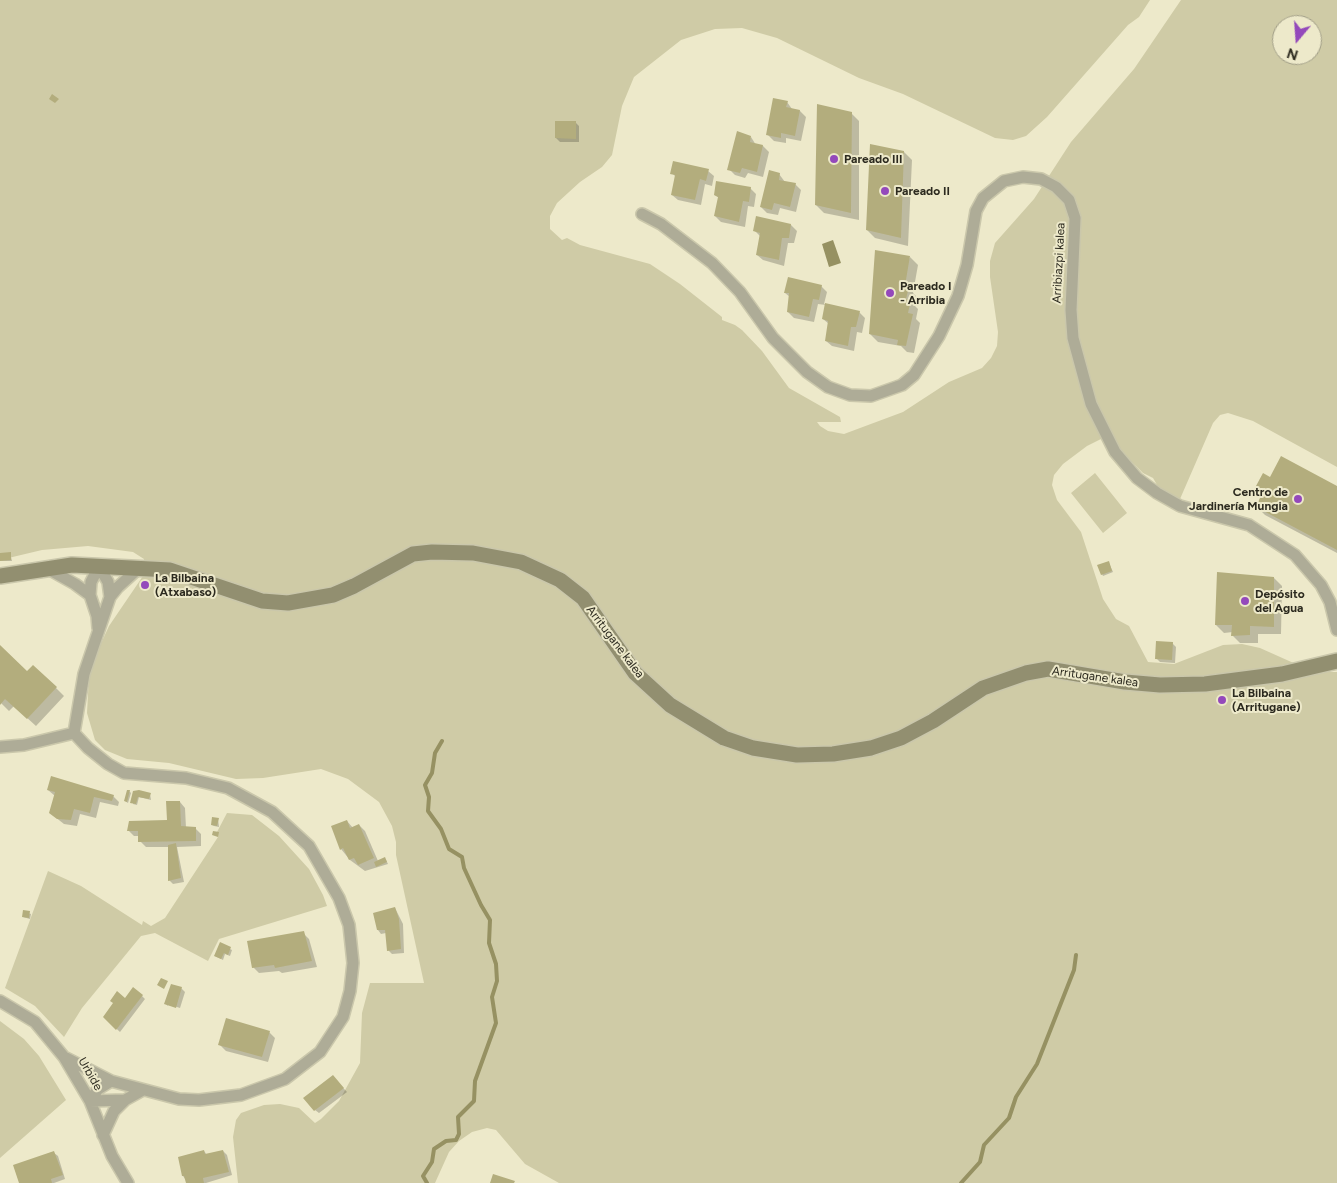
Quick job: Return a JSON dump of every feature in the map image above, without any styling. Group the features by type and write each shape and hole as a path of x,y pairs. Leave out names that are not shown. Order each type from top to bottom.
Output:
{"street":[{"name":"Arribiazpi kalea","path":"642,214 661,224 712,263 740,292 773,338 806,372 828,387 850,395 871,396 902,386 914,375 939,336 958,296 967,265 976,211 983,198 1004,181 1023,177 1041,179 1056,187 1069,200 1075,218 1076,234 1070,310 1073,338 1091,404 1115,452 1137,478 1157,493 1180,506 1249,525 1295,555 1321,586 1330,602 1337,630"},
{"name":"Arritugane kalea","path":"0,576 72,566 170,570 262,601 288,603 340,592 413,554 432,552 473,553 521,562 560,580 583,598 635,673 670,705 724,738 753,748 797,755 833,754 871,748 901,738 933,721 983,688 1026,673 1048,670 1125,682 1160,685 1205,684 1282,674 1337,661"},
{"path":"98,633 97,616 90,595 90,582 99,566"},
{"path":"99,566 108,582 110,598"},
{"path":"74,733 84,674 110,598 118,587 140,568"},
{"path":"50,570 90,595"},
{"path":"0,747 24,745 74,733"},
{"path":"64,1057 92,1073 111,1081 179,1098 199,1100 241,1095 285,1079 320,1052 343,1017 350,992 353,963 349,925 339,898 309,846 272,812 228,788 186,778 124,773 94,754 74,733"},
{"name":"Urbide","path":"0,1001 35,1022 64,1057 90,1101 103,1135 128,1183"},
{"path":"90,1101 98,1089 111,1081"},
{"path":"103,1135 114,1111 125,1100 143,1090"},
{"path":"90,1101 125,1100"}],"shaded area":[{"path":"0,0 1150,0 1139,17 1128,25 1047,117 1026,136 1013,140 995,138 903,94 859,78 777,38 742,28 715,29 681,40 634,77 622,106 612,155 602,167 580,182 557,203 550,216 550,229 562,240 567,238 580,245 650,264 680,284 722,317 722,320 742,330 762,351 789,388 840,417 841,422 817,422 820,426 828,431 844,434 903,412 949,382 982,368 991,358 997,346 998,332 990,277 990,261 995,243 1034,199 1071,142 1134,69 1181,0 1337,0 1337,467 1253,421 1228,413 1220,415 1213,423 1180,499 1160,490 1153,478 1143,473 1124,454 1111,434 1087,446 1063,464 1054,475 1052,485 1057,500 1081,532 1103,599 1116,619 1129,626 1148,662 1174,664 1223,645 1242,644 1260,648 1307,669 1320,672 1337,672 1337,1183 559,1183 525,1164 496,1130 487,1128 472,1132 459,1141 449,1152 435,1183 238,1183 233,1137 236,1120 241,1113 264,1105 280,1104 299,1108 315,1123 321,1119 339,1101 360,1063 362,1013 370,983 424,983 396,855 396,842 392,826 379,802 348,779 321,769 263,778 236,779 169,763 127,759 105,750 95,740 87,713 89,676 109,626 143,576 144,559 133,552 88,546 42,550 0,560"},
{"path":"833,240 841,263 829,267 822,244"},
{"path":"1095,473 1127,513 1103,533 1071,493"},
{"path":"227,813 252,815 279,836 309,869 327,906 219,939 208,961 155,933 141,936 82,1008 64,1037 35,1006 5,988 48,871 81,886 142,925 143,921 151,926 165,918 218,837 217,832"},
{"path":"0,1021 24,1039 39,1056 66,1100 0,1158"}],"building":[{"path":"52,94 59,99 55,103 49,99"},
{"path":"773,98 788,101 786,107 800,110 795,136 781,133 781,138 766,135"},
{"name":"Pareado III","path":"817,104 852,112 851,213 815,205"},
{"path":"555,121 576,121 576,139 555,138"},
{"path":"737,131 751,136 750,142 763,145 757,172 742,168 740,173 727,170"},
{"name":"Pareado II","path":"870,144 904,151 901,238 866,230"},
{"path":"673,161 709,169 706,181 700,179 695,200 671,195 675,175 670,174"},
{"path":"769,170 780,173 779,180 796,183 790,207 774,203 772,210 760,207"},
{"path":"716,181 751,187 749,202 743,201 739,222 714,216 718,197 714,195"},
{"path":"756,216 791,224 789,238 782,238 779,260 756,255 760,233 753,231"},
{"name":"Pareado I - Arribia","path":"875,250 910,256 905,286 909,287 906,299 911,300 908,313 913,314 906,346 897,345 898,340 869,334"},
{"path":"788,277 822,285 819,300 813,299 809,317 787,312 789,293 784,293"},
{"path":"825,303 860,311 856,327 851,327 848,346 825,341 828,321 822,319"},
{"name":"Centro de Jardinería Mungia","path":"1281,456 1337,486 1337,550 1256,507 1263,491 1256,486 1263,473 1270,477"},
{"path":"11,552 11,560 0,561 0,553"},
{"path":"1109,561 1112,571 1101,575 1097,565"},
{"name":"Depósito del Agua","path":"1217,572 1274,577 1274,627 1250,626 1250,635 1231,636 1232,625 1215,625"},
{"path":"1156,641 1173,642 1172,660 1155,659"},
{"path":"0,645 27,671 33,665 57,687 27,719 5,699 0,705"},
{"path":"51,776 114,795 112,801 94,797 90,813 74,809 71,820 57,819 49,813 55,792 47,790"},
{"path":"127,790 130,790 127,802 124,801"},
{"path":"139,790 151,793 149,799 138,797 136,804 130,803 133,791"},
{"path":"166,801 180,801 181,826 196,827 196,841 138,842 138,831 127,831 129,821 167,820"},
{"path":"212,817 219,818 217,826 211,825"},
{"path":"347,820 350,828 359,824 374,858 358,865 354,858 349,860 343,848 340,850 331,826"},
{"path":"213,831 219,832 218,837 212,835"},
{"path":"176,843 181,878 168,881 168,845"},
{"path":"385,857 387,862 376,867 374,862"},
{"path":"395,907 399,919 401,949 387,951 385,930 377,930 373,913"},
{"path":"23,910 30,911 29,918 22,917"},
{"path":"304,931 312,961 275,968 274,965 252,968 247,941"},
{"path":"220,942 231,947 228,955 224,953 221,959 214,956"},
{"path":"161,978 168,981 164,989 157,985"},
{"path":"171,984 182,987 176,1008 164,1004"},
{"path":"133,987 143,995 116,1030 103,1017 113,1003 110,1001 117,991 125,998"},
{"path":"226,1018 270,1031 262,1057 218,1045"},
{"path":"333,1075 344,1088 314,1111 303,1098"},
{"path":"204,1150 205,1154 223,1150 229,1172 203,1178 204,1183 186,1183 184,1176 182,1176 178,1157"},
{"path":"54,1151 63,1175 51,1179 52,1183 19,1183 13,1165"},
{"path":"493,1174 515,1181 514,1183 490,1183"}],"waterway":[{"path":"427,1183 423,1176 432,1162 434,1149 446,1141 456,1140 459,1134 458,1117 474,1101 475,1081 496,1023 492,997 497,981 496,964 489,943 490,920 464,868 462,857 449,849 441,829 428,811 429,797 425,785 432,773 435,753 442,741"},
{"path":"961,1183 980,1162 984,1145 1009,1118 1016,1097 1037,1064 1074,970 1076,955"}],"place":[{"name":"Pareado III","path":"834,159"},
{"name":"Pareado II","path":"885,191"},
{"name":"Pareado I - Arribia","path":"890,293"},
{"name":"Centro de Jardinería Mungia","path":"1298,499"},
{"name":"La Bilbaina (Atxabaso)","path":"145,585"},
{"name":"Depósito del Agua","path":"1245,601"},
{"name":"La Bilbaina (Arritugane)","path":"1222,700"}]}
